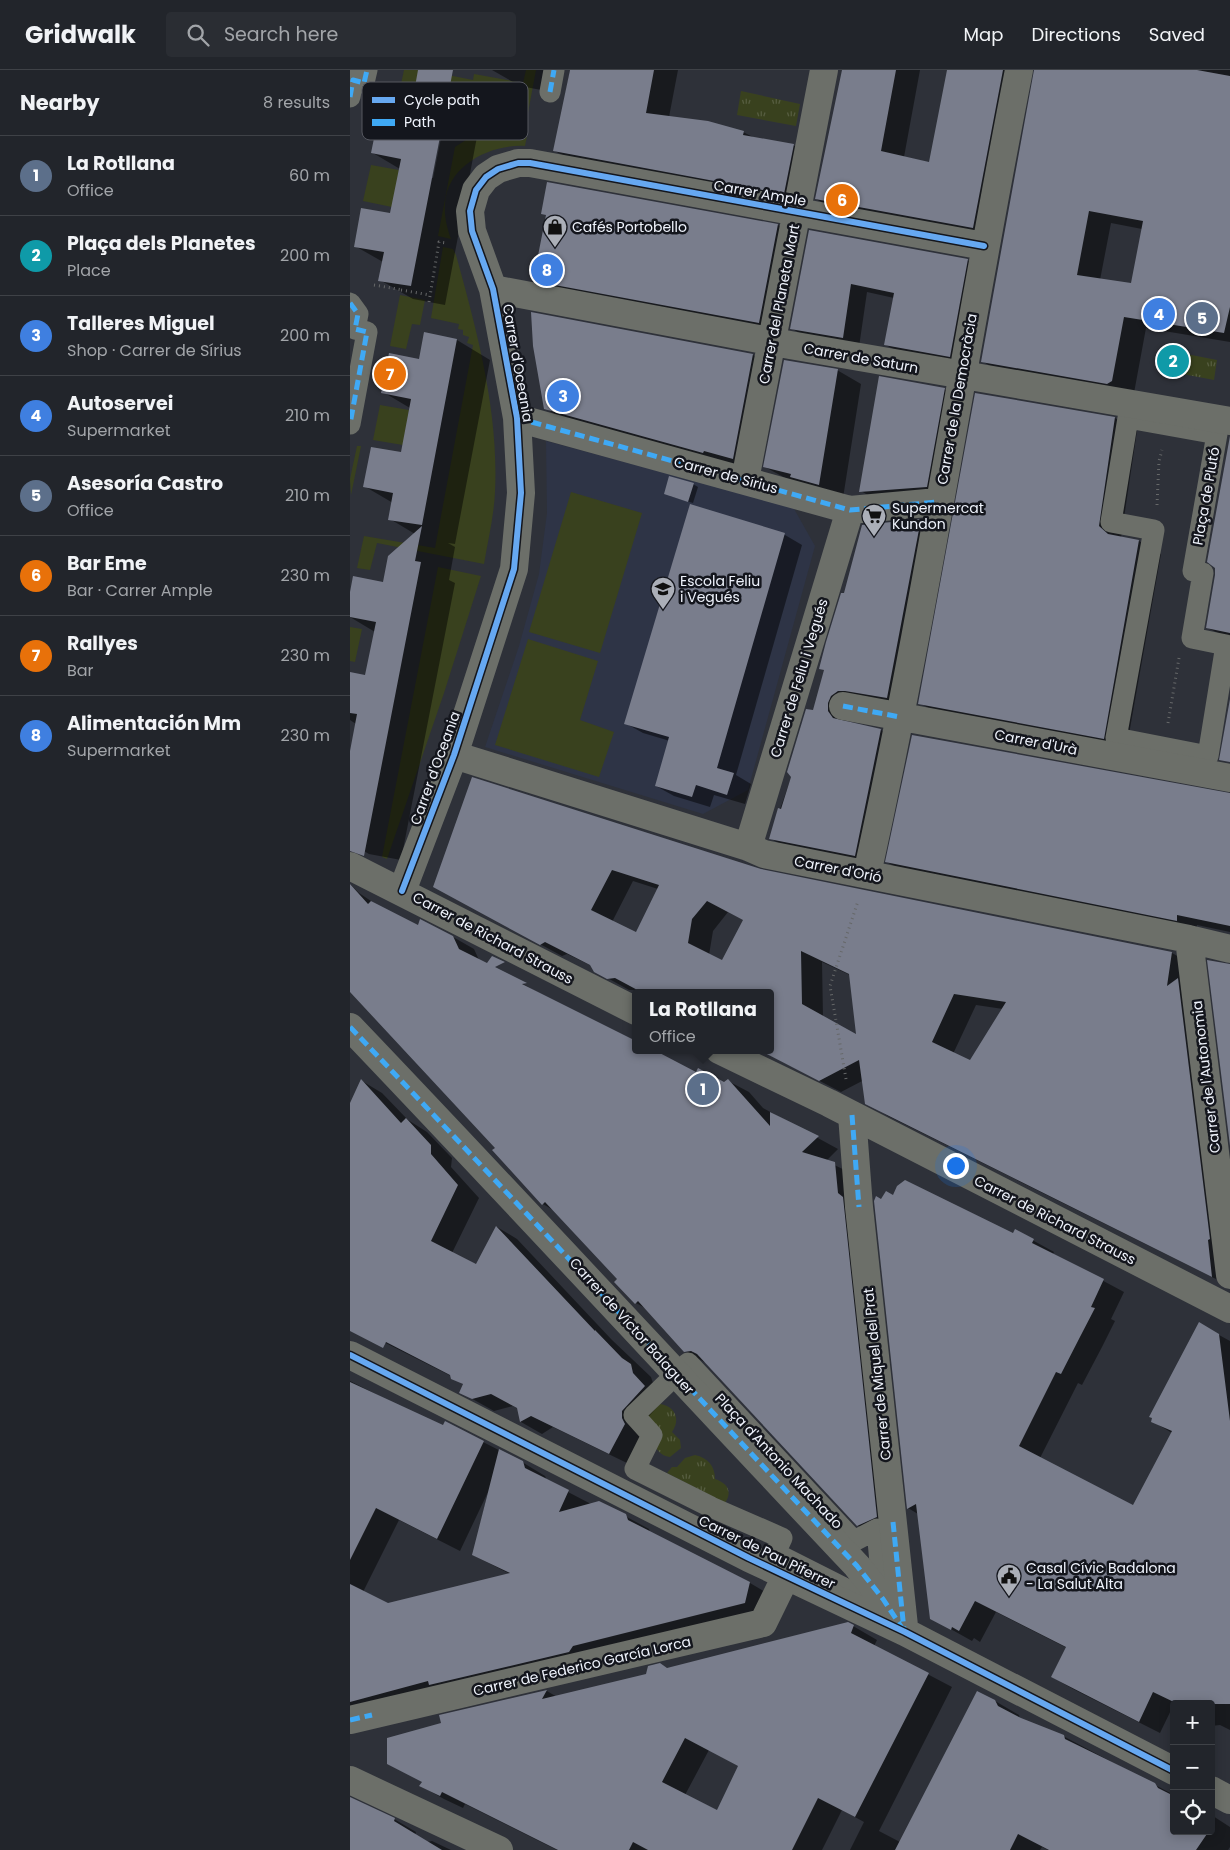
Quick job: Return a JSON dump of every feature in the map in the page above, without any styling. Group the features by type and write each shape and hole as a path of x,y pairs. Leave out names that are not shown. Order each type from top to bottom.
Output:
{"street":[{"path":"550,92 554,70"},
{"name":"Carrer del Planeta Mart","path":"745,480 824,70"},
{"name":"Carrer de la Democràcia","path":"863,885 900,717 984,246 1018,70"},
{"path":"350,97 353,80 362,82"},
{"name":"Carrer d'Oceania","path":"402,891 454,755 514,569 521,493 517,418 493,289 472,231 470,211 476,190 486,177 498,169 530,163 561,170"},
{"name":"Carrer Ample","path":"561,170 984,246"},
{"name":"Carrer de Saturn","path":"493,289 961,376 1230,421"},
{"path":"350,303 358,314 355,329 367,332 350,424"},
{"name":"Carrer de Sírius","path":"517,418 850,510 938,502"},
{"name":"Plaça de Plutó","path":"1128,418 1217,434 1193,571 1204,573 1192,638 1226,645 1208,756 1116,738 1154,530 1111,522 1128,418"},
{"name":"Carrer de Feliu i Vegués","path":"748,847 850,510"},
{"name":"Carrer d'Urà","path":"843,706 1230,778"},
{"name":"Carrer d'Orió","path":"454,755 863,885 1189,939 1230,949"},
{"name":"Carrer de Richard Strauss","path":"350,866 402,891 579,984 632,1009"},
{"name":"Carrer de l'Autonomia","path":"1189,939 1230,1275"},
{"name":"Carrer de Víctor Balaguer","path":"350,1027 550,1236 676,1374 857,1566 883,1599 905,1632"},
{"name":"Carrer de Richard Strauss","path":"727,1054 852,1115 1230,1310"},
{"name":"Carrer de Miquel del Prat","path":"852,1115 859,1207 905,1632"},
{"name":"Carrer de Pau Piferrer","path":"350,1355 786,1576 905,1632 1170,1769"},
{"name":"Plaça d'Antonio Machado","path":"688,1363 854,1541 877,1528 884,1608 775,1554 782,1538 711,1508 635,1470 652,1435 634,1415 676,1374 688,1363"},
{"name":"Carrer de Federico García Lorca","path":"350,1720 763,1623 786,1576"},
{"path":"350,1780 499,1850"},
{"path":"1215,1792 1230,1800"}],"path":[{"path":"429,302 439,242"},
{"path":"374,285 430,295"},
{"path":"1156,493 1159,461"},
{"path":"1168,726 1167,719 1180,651"},
{"path":"846,1083 830,986 863,885"}],"shaded area":[{"name":"Escola Feliu i Vegués","path":"546,441 793,507 815,546 748,790 703,814 485,747 519,646 539,574 547,513"}],"green space":[{"path":"404,70 423,70 473,80 474,74 518,82 401,82"},
{"path":"526,70 536,70 528,113 528,82 523,82"},
{"path":"741,91 800,104 796,126 737,115"},
{"path":"466,140 526,140 525,146 512,146 485,153 462,168 454,178 448,190 445,204 446,222 451,239 438,236 455,147"},
{"path":"371,165 399,170 392,207 363,201"},
{"path":"443,247 453,249 456,255 472,313 485,372 494,432 495,492 484,564 377,543 370,570 357,568 364,536 435,548 473,345 467,343 469,337 463,335 463,330 458,329 459,324 431,318"},
{"path":"400,295 425,300 420,325 412,324 406,349 390,346"},
{"path":"1171,351 1217,360 1214,380 1167,371"},
{"path":"380,405 409,410 403,445 373,440"},
{"path":"357,446 361,446 351,495 350,479"},
{"path":"571,492 642,513 600,653 529,632"},
{"path":"438,567 481,576 444,693 387,859 382,857"},
{"path":"350,627 362,629 355,662 350,661"},
{"path":"528,639 598,661 580,720 614,732 599,777 495,745"},
{"path":"660,1404 673,1410 676,1418 675,1427 672,1432 680,1440 681,1448 670,1457 659,1452 651,1434 648,1414"},
{"path":"695,1455 704,1458 710,1463 714,1470 715,1479 728,1488 729,1491 725,1503 667,1473 672,1467 677,1467 685,1458"}],"building":[{"path":"418,70 453,70 451,82 416,82"},
{"path":"570,70 654,70 646,113 708,121 744,131 743,135 794,144 784,194 553,151"},
{"path":"842,70 896,70 881,151 929,162 947,70 1003,70 973,228 815,199"},
{"path":"1034,70 1197,70 1230,76 1230,307 1224,333 1124,317 1112,381 1107,384 981,362","holes":["1089,211 1143,221 1131,283 1077,275"]},
{"path":"374,140 439,140 411,286 378,281 384,252 354,247 361,208 390,213 401,159 371,153"},
{"path":"547,182 778,224 759,323 533,281 546,215 541,214"},
{"path":"809,230 968,259 950,357 884,345 894,293 851,284 843,338 790,329"},
{"path":"531,312 753,354 733,459 704,451 703,453 544,409 533,346"},
{"path":"424,332 457,339 422,525 388,520 393,493 363,487 371,447 401,452 411,399 381,393 389,353 419,359"},
{"path":"784,360 838,369 819,485 790,477 791,474 763,467"},
{"path":"879,376 945,388 927,487 859,492"},
{"path":"975,393 1115,417 1099,526 1108,534 1139,540 1104,739 918,704"},
{"path":"1230,436 1230,633 1206,628 1215,575 1215,568 1207,562"},
{"path":"669,476 694,483 688,502 664,494"},
{"path":"690,504 785,533 717,768 734,773 727,795 696,785 692,797 655,786 669,737 624,724"},
{"path":"921,519 887,698 838,691 831,696 828,703 828,711 833,718 881,729 855,856 769,839 778,808 781,809 791,777 787,772 806,709 813,710 824,670 819,669 826,642 841,593 844,593 862,525"},
{"path":"422,526 415,561 421,562 364,856 350,851 350,751 357,714 350,713 350,672 365,675 376,622 350,617 350,592 353,576 383,582 388,556"},
{"path":"1230,699 1230,762 1219,760"},
{"path":"912,735 1230,793 1230,926 1177,915 1177,921 885,862"},
{"path":"472,777 761,869 1172,952 1167,986 1178,978 1210,1239 1208,1240 1212,1277 865,1104 859,1060 819,1081 767,1054 774,1054 774,989 636,989 615,978 607,979 594,972 590,965 545,942 540,945 433,887","holes":["612,870 659,885 636,932 591,910","707,901 743,920 722,960 688,943 692,919","801,951 849,974 856,1034 802,1004","954,994 1006,1002 970,1060 932,1042"]},
{"path":"350,884 368,904 371,901 418,925 420,919 453,936 459,949 487,963 492,956 505,962 495,967 527,983 522,984 632,1039 632,1054 662,1054 696,1072 698,1068 724,1082 728,1079 770,1126 770,1112 819,1136 802,1152 835,1162 838,1193 843,1197 877,1517 857,1526 697,1354 691,1351 684,1352 638,1301 635,1304 614,1282 617,1279 545,1202 542,1205 492,1150 495,1148 350,992"},
{"path":"1207,960 1230,964 1230,1146"},
{"path":"361,1079 401,1123 406,1118 431,1145 431,1154 458,1185 431,1241 476,1264 496,1226 595,1331 622,1358 631,1364 633,1373 645,1386 622,1411 622,1418 625,1424 609,1454 531,1416 520,1422 517,1408 491,1394 472,1399 459,1393 463,1384 451,1379 450,1375 386,1342 383,1348 350,1331 350,1103"},
{"path":"905,1180 1013,1233 1015,1229 1034,1239 1032,1243 1104,1279 1091,1307 1095,1308 1061,1374 1056,1372 1019,1446 1133,1505 1172,1431 1151,1422 1152,1418 1149,1417 1199,1322 1219,1334 1230,1421 1230,1704 1215,1704 1215,1700 1170,1700 1153,1692 1139,1722 1051,1677 1066,1647 975,1601 959,1631 952,1627 951,1630 930,1619 916,1504 907,1509 874,1201 876,1196 881,1199 886,1191 893,1195 897,1186"},
{"path":"350,1382 443,1425 445,1421 484,1441 437,1539 376,1508 350,1560"},
{"path":"499,1449 523,1461 525,1468 569,1490 559,1512 599,1501 626,1514 628,1520 750,1582 745,1603 573,1646 569,1652 429,1685 428,1681 350,1702 350,1584 388,1603 510,1573 472,1555"},
{"path":"848,1622 854,1625 851,1633 929,1673 855,1817 818,1798 792,1850 648,1850 633,1842 629,1850 558,1850 442,1792 440,1796 419,1786 422,1782 387,1764 387,1738 441,1723 439,1715 547,1690 542,1699 646,1674 648,1666 660,1663 667,1668","holes":["685,1738 738,1766 717,1810 662,1782"]},
{"path":"977,1691 995,1700 998,1706 1021,1718 1064,1735 1065,1739 1155,1783 1158,1788 1170,1794 1170,1835 1206,1835 1196,1850 1049,1850 1018,1834 1010,1850 895,1850"},
{"path":"350,1797 395,1818 394,1821 442,1850 350,1850"}],"marked path":[{"path":"364,82 367,70"},
{"path":"550,92 554,70"},
{"path":"350,97 353,80 362,82"},
{"path":"350,303 358,314 355,329 367,332 350,424"},
{"path":"517,418 850,510 938,502"},
{"path":"843,706 900,717"},
{"path":"350,1027 857,1566 883,1599 902,1628"},
{"path":"852,1115 859,1207"},
{"path":"893,1522 904,1630"},
{"path":"350,1720 372,1715"}],"cycle path":[{"path":"402,891 454,755 514,569 521,493 517,418 493,289 472,231 470,211 476,190 486,177 498,169 518,163 530,163 984,246"},
{"path":"350,1355 749,1558 905,1632 1170,1769"}],"place":[{"name":"Bar Eme","path":"842,200"},
{"name":"Cafés Portobello","path":"555,248"},
{"name":"Alimentación Mm","path":"547,270"},
{"name":"Autoservei","path":"1159,314"},
{"name":"Asesoría Castro","path":"1202,318"},
{"name":"Plaça dels Planetes","path":"1173,361"},
{"name":"Rallyes","path":"390,374"},
{"name":"Talleres Miguel","path":"563,396"},
{"name":"Supermercat Kundon","path":"874,537"},
{"name":"Escola Feliu i Vegués","path":"663,610"},
{"name":"La Rotllana","path":"703,1089"},
{"name":"Casal Cívic Badalona - La Salut Alta","path":"1009,1597"}]}
